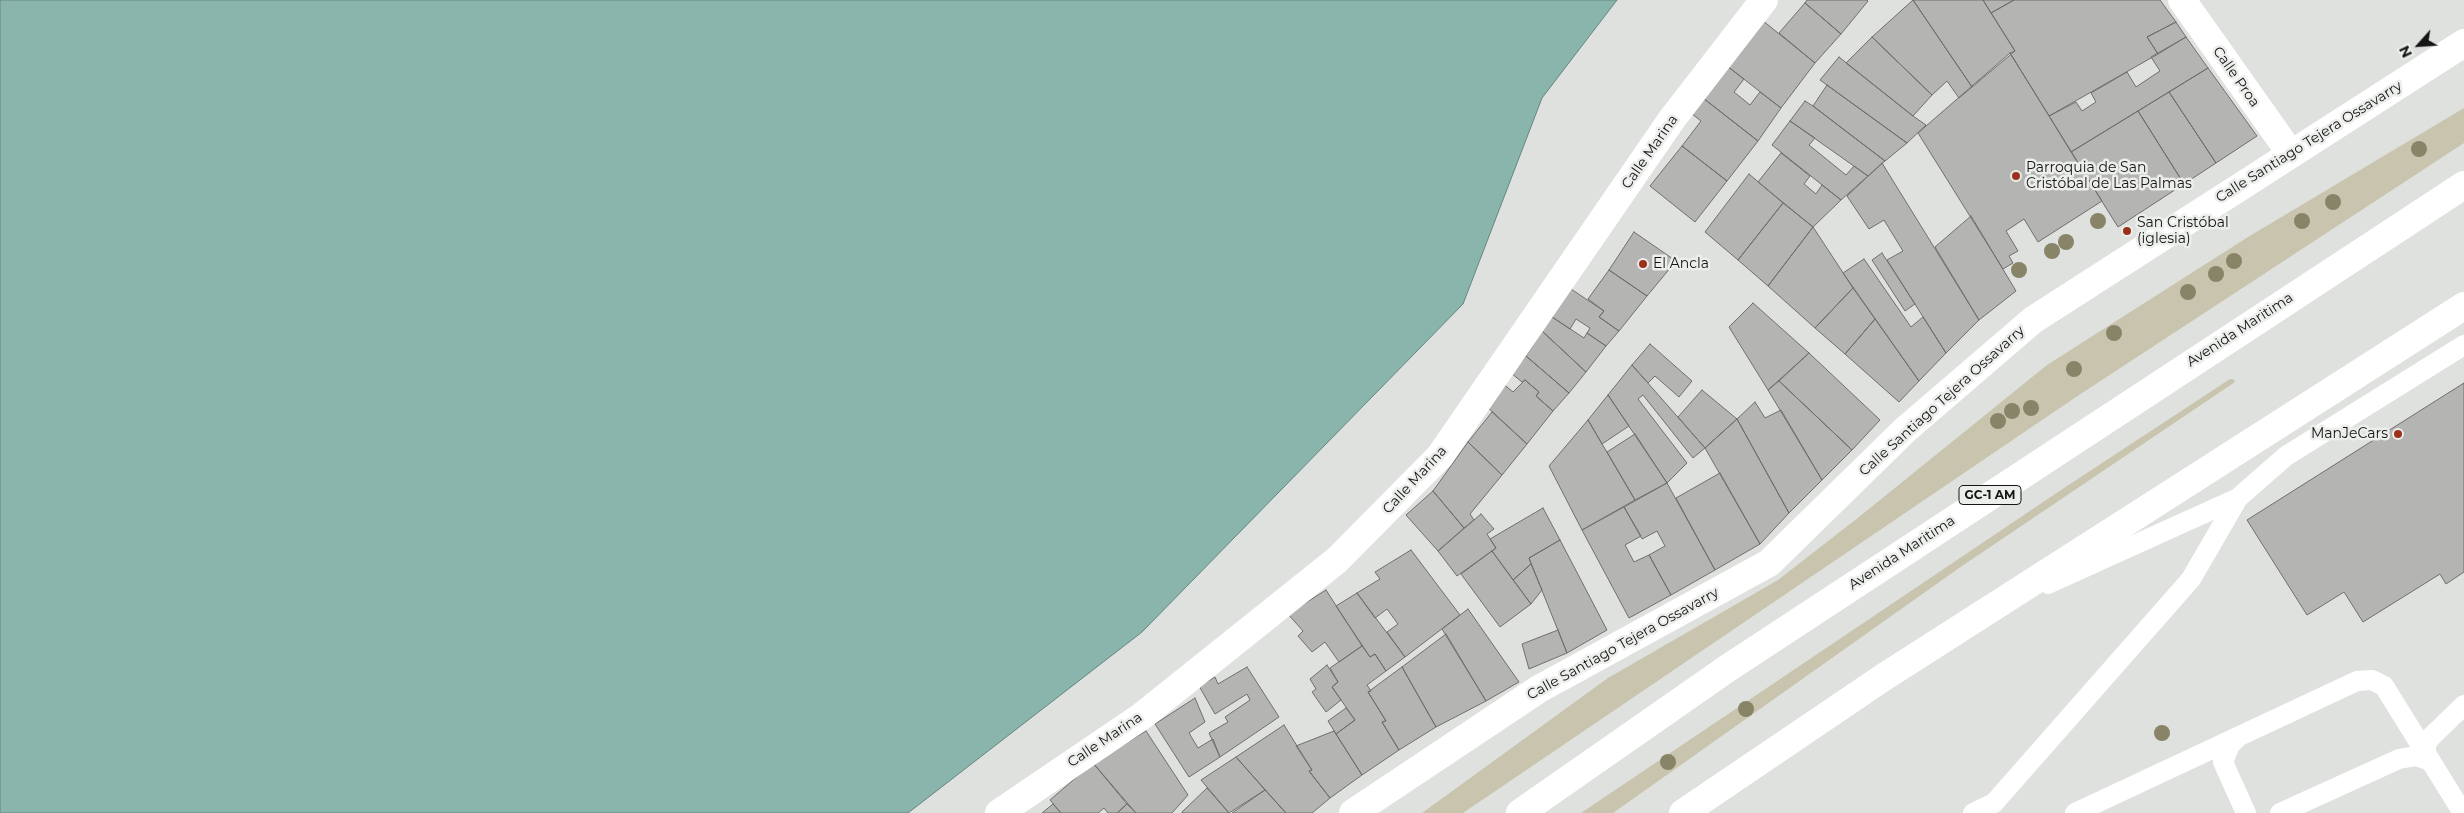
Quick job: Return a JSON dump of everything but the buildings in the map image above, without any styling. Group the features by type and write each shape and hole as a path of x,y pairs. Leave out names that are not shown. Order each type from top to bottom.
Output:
{"main road":[{"name":"Calle Marina","path":"999,813 1142,716 1337,560 1440,456 1672,119 1764,0"},
{"name":"Calle Proa","path":"2182,0 2291,154"},
{"name":"Calle Santiago Tejera Ossavarry","path":"1353,813 1539,690 1769,563 1905,430 2033,320 2464,42"},
{"name":"Avenida Maritima","path":"1520,813 1737,662 2464,184"},
{"path":"1683,813 1981,614 2464,306"}],"lane":[{"path":"1981,614 2238,498 2286,456 2463,344"},
{"path":"1973,813 1994,804 2191,579 2238,498"},
{"path":"2075,813 2240,734 2358,681 2372,680 2384,686 2461,807"},
{"path":"2428,757 2426,744 2464,705"},
{"path":"2240,734 2230,745 2223,762 2246,813"},
{"path":"2280,813 2398,759 2416,756 2428,757"}],"shaded area":[{"path":"2464,108 2464,143 2076,397 1463,813 1422,813 1608,678 1778,580 2047,365 2248,237"},
{"path":"2230,379 2233,379 2235,382 1962,566 1613,813 1581,813 2064,488"}],"water":[{"path":"0,0 1617,0 1542,98 1463,304 1142,632 908,813 0,813"}],"place":[{"name":"Parroquia de San Cristóbal de Las Palmas","path":"2016,176"},
{"name":"San Cristóbal (iglesia)","path":"2127,231"},
{"name":"El Ancla","path":"1643,264"},
{"name":"ManJeCars","path":"2398,434"}]}
